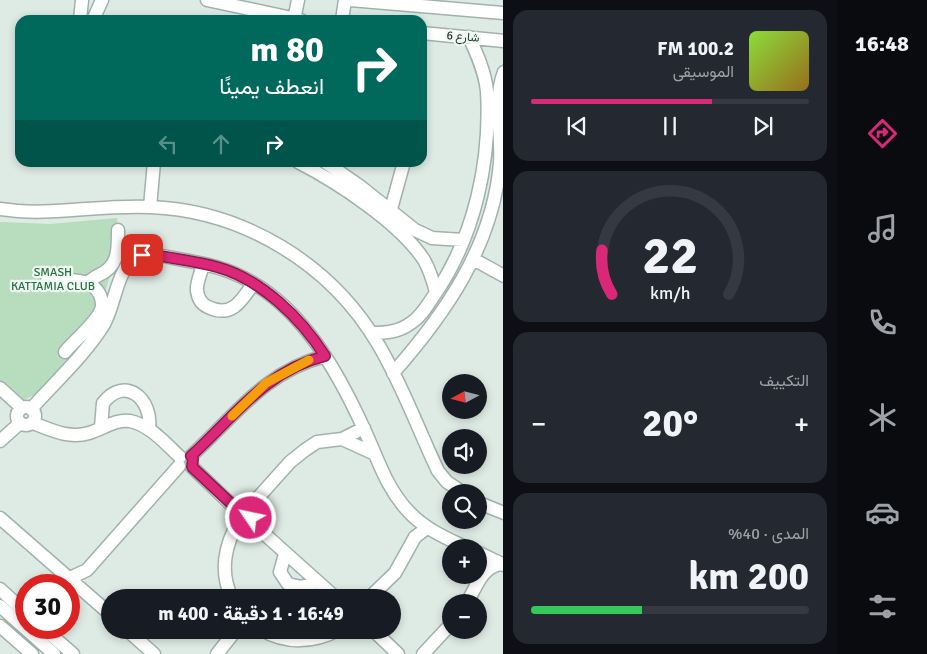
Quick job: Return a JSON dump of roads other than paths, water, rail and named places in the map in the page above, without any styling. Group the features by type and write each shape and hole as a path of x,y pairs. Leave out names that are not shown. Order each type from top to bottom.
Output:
{"street":[{"path":"80,15 82,0"},
{"path":"95,15 102,0"},
{"path":"208,0 274,15"},
{"path":"296,15 298,0"},
{"path":"343,15 345,0"},
{"path":"350,0 503,13"},
{"name":"شارع 6","path":"427,33 503,41"},
{"path":"371,333 385,333 410,324 420,316 436,292 463,240 478,193 484,159 486,125 484,73 469,37"},
{"path":"393,372 434,326 454,296 485,231 495,197 500,140 498,98 503,72"},
{"path":"150,206 154,167"},
{"path":"306,167 345,190 386,221 423,259 431,273 436,292"},
{"path":"331,167 390,209 415,230 432,238 463,240"},
{"path":"390,209 403,167"},
{"path":"0,209 50,213 150,206 204,214 245,228 267,238 306,263 326,279 344,297 371,333 393,372 438,471 450,484"},
{"path":"85,283 106,272 115,262 118,252 118,230"},
{"path":"65,352 99,321 126,266 133,259 152,254 229,271 253,284 280,303 315,340 364,428 384,479 409,513 427,528 449,539"},
{"path":"473,259 503,276"},
{"path":"203,265 197,290 199,299 205,306 215,310 225,312 233,309 240,303 253,284"},
{"path":"0,441 96,337 102,301 98,292 78,280 47,280"},
{"path":"303,362 315,340"},
{"path":"78,574 87,570 186,461 256,391 303,362 325,356"},
{"path":"0,388 23,414 26,426 33,422 65,434 89,433 101,427 125,421 150,429 325,589"},
{"path":"101,427 103,403 107,397 126,391 137,394 144,402 149,411 150,429"},
{"path":"0,399 23,414"},
{"path":"229,589 226,579 226,550 230,536 244,516 290,462 305,450 317,442 342,439 364,428"},
{"path":"342,439 375,454"},
{"path":"487,506 503,513"},
{"path":"409,513 412,544"},
{"path":"0,518 65,574"},
{"path":"378,589 395,573 412,544 427,528"},
{"path":"285,554 280,572 288,584 301,587 317,582"},
{"path":"487,558 502,564"},
{"path":"487,571 493,566 502,564"},
{"path":"83,590 87,570"},
{"path":"80,587 101,606"},
{"path":"0,590 15,607"},
{"path":"0,606 15,611"},
{"path":"0,626 32,654"},
{"path":"423,654 442,634"},
{"path":"42,639 54,654"},
{"path":"56,639 73,654"},
{"path":"138,639 154,654"},
{"path":"217,654 231,639"},
{"path":"283,639 301,639"},
{"path":"382,639 398,654"}],"park label":[{"name":"SMASH KATTAMIA CLUB","path":"53,279"}]}
